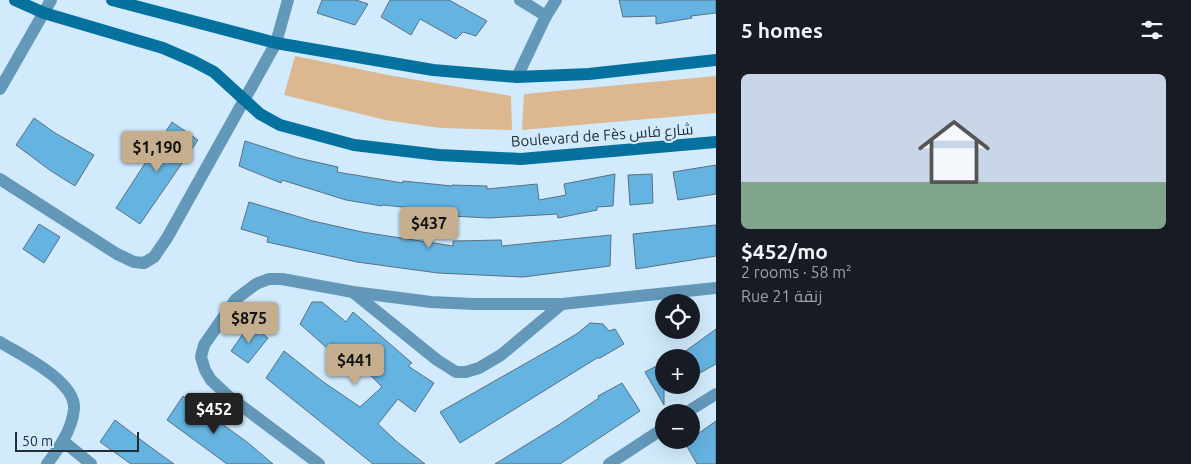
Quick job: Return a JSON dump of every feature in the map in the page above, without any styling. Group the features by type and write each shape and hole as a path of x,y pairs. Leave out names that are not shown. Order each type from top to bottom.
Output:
{"main road":[{"name":"Boulevard de Fès شارع فاس","path":"15,0 44,13 163,48 214,72 260,114 280,125 354,145 438,155 521,159 716,142"},
{"path":"112,0 276,43 433,70 516,77 589,74 716,60"}],"street":[{"path":"0,89 51,0"},
{"path":"0,179 117,254 134,262 144,263 154,257 167,238 276,43 288,0"},
{"path":"520,0 546,16"},
{"path":"516,77 556,0"},
{"path":"319,464 227,395 211,380 204,370 201,357 204,345 236,299 256,284 268,279 282,279 353,292 431,302 474,304 562,304 716,288"},
{"path":"353,292 437,360 456,372 466,372 479,368 501,355 562,304"},
{"path":"0,342 50,373 71,395 74,408 72,421 63,441 47,464"},
{"path":"700,404 716,394"},
{"path":"609,464 655,434"},
{"path":"63,441 91,464"}],"shaded area":[{"path":"295,56 388,75 511,96 512,130 440,128 385,120 284,95"},
{"path":"716,76 716,113 522,130 524,94"}],"building":[{"path":"322,0 356,0 368,4 355,25 317,13"},
{"path":"390,0 449,0 487,21 476,36 463,32 456,39 420,19 411,35 381,17"},
{"path":"619,0 716,0 716,13 691,16 692,18 656,24 656,16 623,17"},
{"path":"34,118 55,133 94,155 75,186 16,145"},
{"path":"172,122 198,140 140,224 116,208"},
{"path":"245,141 298,158 338,167 337,172 403,183 403,181 452,186 487,186 487,189 537,184 539,200 566,195 564,184 615,174 613,206 597,207 597,210 558,218 557,214 489,218 451,216 451,212 382,206 346,200 282,180 281,183 239,166"},
{"path":"716,165 716,194 678,200 673,172"},
{"path":"652,174 653,203 630,205 628,175"},
{"path":"249,202 313,221 362,232 453,246 453,241 501,240 502,246 611,235 610,266 523,277 438,273 357,262 267,242 268,237 241,229"},
{"path":"39,224 60,237 44,263 23,249"},
{"path":"716,225 716,256 636,269 633,234"},
{"path":"312,302 322,302 346,322 353,312 412,363 408,366 434,383 415,412 398,399 378,424 425,464 373,464 266,378 284,351 322,381 360,407 382,387 350,354 345,357 333,342 328,349 300,324"},
{"path":"590,323 603,324 609,331 615,329 624,344 597,358 460,443 440,412 558,345"},
{"path":"250,324 268,338 248,363 231,351"},
{"path":"716,329 716,364 700,373 700,349 688,349"},
{"path":"655,367 655,389 645,372"},
{"path":"622,383 640,411 560,464 495,464 560,424 599,398 598,396"},
{"path":"658,394 664,394 663,404"},
{"path":"183,396 247,442 273,464 227,464 167,420"},
{"path":"115,420 174,464 131,464 100,442"},
{"path":"716,421 716,464 697,464 688,449 700,449 700,432"}]}
